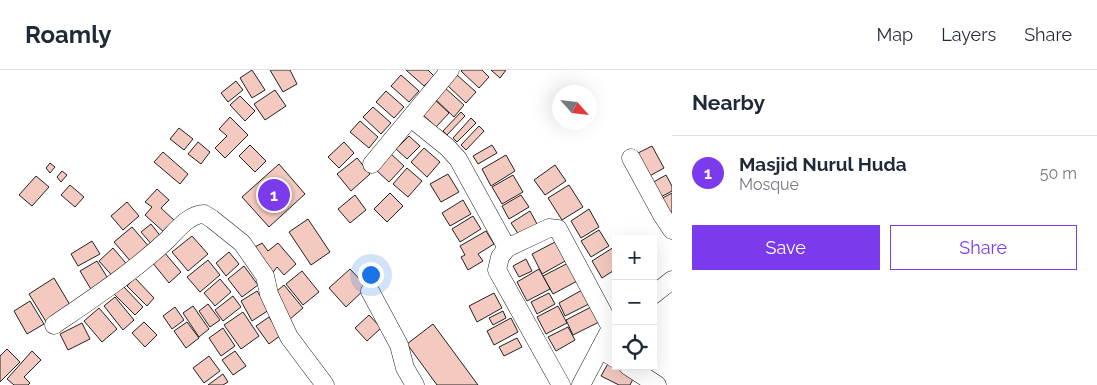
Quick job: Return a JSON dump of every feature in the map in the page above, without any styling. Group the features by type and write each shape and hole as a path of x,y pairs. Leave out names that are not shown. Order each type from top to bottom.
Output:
{"street":[{"path":"372,164 450,70"},
{"path":"411,118 447,147 458,159 507,248"},
{"path":"631,158 672,230"},
{"path":"54,325 96,296 160,247 192,216 204,214 242,243 265,276 269,294 289,337 325,385"},
{"path":"561,385 497,270 500,258 507,248 549,228 558,229 613,325"},
{"path":"657,292 672,280"},
{"path":"370,292 398,346 405,368 415,385"},
{"path":"580,385 612,330"},
{"path":"600,349 612,356"},
{"path":"634,370 656,385"},
{"path":"667,385 672,380"}],"building":[{"path":"252,70 265,90 252,98 240,78"},
{"path":"270,70 290,70 297,84 283,92"},
{"path":"406,70 428,70 434,76 424,86"},
{"path":"462,70 482,70 489,77 479,88"},
{"path":"491,70 506,70 500,78"},
{"path":"401,75 419,91 409,102 391,86"},
{"path":"457,75 476,92 466,103 447,85"},
{"path":"236,81 243,90 228,102 221,93"},
{"path":"444,87 464,105 454,117 434,98"},
{"path":"275,90 286,106 265,120 254,104"},
{"path":"386,91 404,107 394,118 376,102"},
{"path":"240,96 255,111 245,121 230,105"},
{"path":"434,99 449,113 436,127 421,113"},
{"path":"373,107 391,123 381,134 363,117"},
{"path":"461,112 465,116 447,135 443,131"},
{"path":"230,117 248,135 225,158 215,148 227,136 219,129"},
{"path":"471,118 476,123 457,142 453,138"},
{"path":"360,121 378,137 369,148 350,132"},
{"path":"479,126 484,131 466,150 461,145"},
{"path":"179,128 193,139 184,150 170,139"},
{"path":"409,136 420,146 407,159 396,149"},
{"path":"198,142 210,152 201,164 188,154"},
{"path":"344,142 354,153 339,168 328,157"},
{"path":"250,145 266,161 255,172 239,156"},
{"path":"492,145 497,153 478,164 473,156"},
{"path":"652,146 664,168 644,179 632,156"},
{"path":"424,148 440,162 427,177 411,162"},
{"path":"163,152 188,174 180,184 154,162"},
{"path":"390,153 404,166 389,182 376,170"},
{"path":"506,155 515,171 491,186 482,169"},
{"path":"357,158 370,174 351,191 337,174"},
{"path":"50,163 55,167 50,173 46,168"},
{"path":"279,164 305,194 269,227 242,197"},
{"path":"555,165 566,181 545,195 534,180"},
{"path":"407,168 422,181 408,197 393,184"},
{"path":"62,171 67,175 61,182 57,177"},
{"path":"448,174 459,192 441,202 430,184"},
{"path":"513,175 523,192 502,204 492,187"},
{"path":"666,175 672,186 672,191 657,199 650,184"},
{"path":"36,176 49,187 32,206 19,195"},
{"path":"70,185 84,197 75,207 61,195"},
{"path":"569,185 583,207 562,220 548,198"},
{"path":"157,189 169,200 161,208 176,222 166,234 145,215 152,207 145,202"},
{"path":"390,193 403,206 387,222 374,209"},
{"path":"672,193 672,219 657,201"},
{"path":"355,195 366,210 350,223 338,209"},
{"path":"521,195 529,207 509,219 502,206"},
{"path":"463,200 471,214 450,226 442,213"},
{"path":"127,202 139,216 123,230 111,216"},
{"path":"589,209 599,227 581,238 571,221"},
{"path":"530,211 537,224 519,235 511,223"},
{"path":"473,216 481,229 460,242 452,229"},
{"path":"308,219 330,252 311,265 289,232"},
{"path":"151,224 162,238 153,246 141,232"},
{"path":"132,227 151,249 133,264 114,242"},
{"path":"599,230 609,246 591,257 581,241"},
{"path":"486,231 494,244 478,254 483,261 468,270 461,257 465,255 460,246"},
{"path":"192,236 208,254 188,271 172,252"},
{"path":"92,241 100,254 78,266 71,254"},
{"path":"557,241 567,260 542,274 532,254"},
{"path":"262,243 268,251 278,243 296,264 284,275 277,267 271,275 250,250"},
{"path":"113,248 130,268 116,280 99,261"},
{"path":"612,248 612,272 602,278 592,261"},
{"path":"164,252 181,272 169,283 152,262"},
{"path":"229,252 239,264 226,276 216,263"},
{"path":"526,259 532,271 519,277 513,266"},
{"path":"208,260 220,275 200,292 187,277"},
{"path":"97,261 109,280 92,291 80,271"},
{"path":"570,262 579,280 553,294 543,276"},
{"path":"244,266 258,285 242,297 228,279"},
{"path":"350,269 367,287 346,307 329,288"},
{"path":"539,269 550,289 527,301 517,282"},
{"path":"302,271 319,292 303,305 286,284"},
{"path":"54,278 73,310 48,325 29,294"},
{"path":"135,278 154,298 147,306 127,286"},
{"path":"220,279 231,292 215,306 204,293"},
{"path":"284,285 303,308 290,319 271,296"},
{"path":"123,286 143,307 135,315 114,294"},
{"path":"582,290 589,304 565,316 559,303"},
{"path":"257,291 269,310 252,321 241,301"},
{"path":"494,293 502,308 477,322 469,306"},
{"path":"549,293 555,304 537,314 531,302"},
{"path":"233,296 241,307 223,321 215,310"},
{"path":"115,297 134,320 123,330 104,306"},
{"path":"30,301 44,324 27,334 14,311"},
{"path":"208,304 220,320 210,327 199,311"},
{"path":"193,306 209,329 199,337 183,313"},
{"path":"558,306 567,323 546,334 537,317"},
{"path":"175,307 184,320 172,329 163,316"},
{"path":"591,307 599,322 573,335 566,320"},
{"path":"99,308 117,329 102,342 84,321"},
{"path":"503,311 506,318 493,325 489,318"},
{"path":"243,312 259,336 241,349 224,325"},
{"path":"369,315 381,328 367,341 355,328"},
{"path":"269,317 281,335 269,344 256,326"},
{"path":"511,318 518,332 494,345 487,331"},
{"path":"144,322 157,335 145,347 132,333"},
{"path":"187,322 199,338 186,348 174,331"},
{"path":"82,323 90,339 68,350 60,334"},
{"path":"433,324 478,385 437,385 407,344"},
{"path":"568,327 575,340 556,351 548,337"},
{"path":"223,328 235,346 221,356 209,338"},
{"path":"517,338 522,347 504,356 499,347"},
{"path":"7,349 20,362 0,382 0,356"},
{"path":"32,351 41,360 24,377 30,383 28,385 14,385 7,379"},
{"path":"235,351 246,366 233,375 222,360"},
{"path":"209,356 220,371 204,383 193,368"},
{"path":"610,360 612,361 612,370 630,370 636,373 630,385 619,385 601,376"},
{"path":"223,374 228,382 223,385 208,385"}],"place":[{"name":"Masjid Nurul Huda","path":"274,195"}]}
